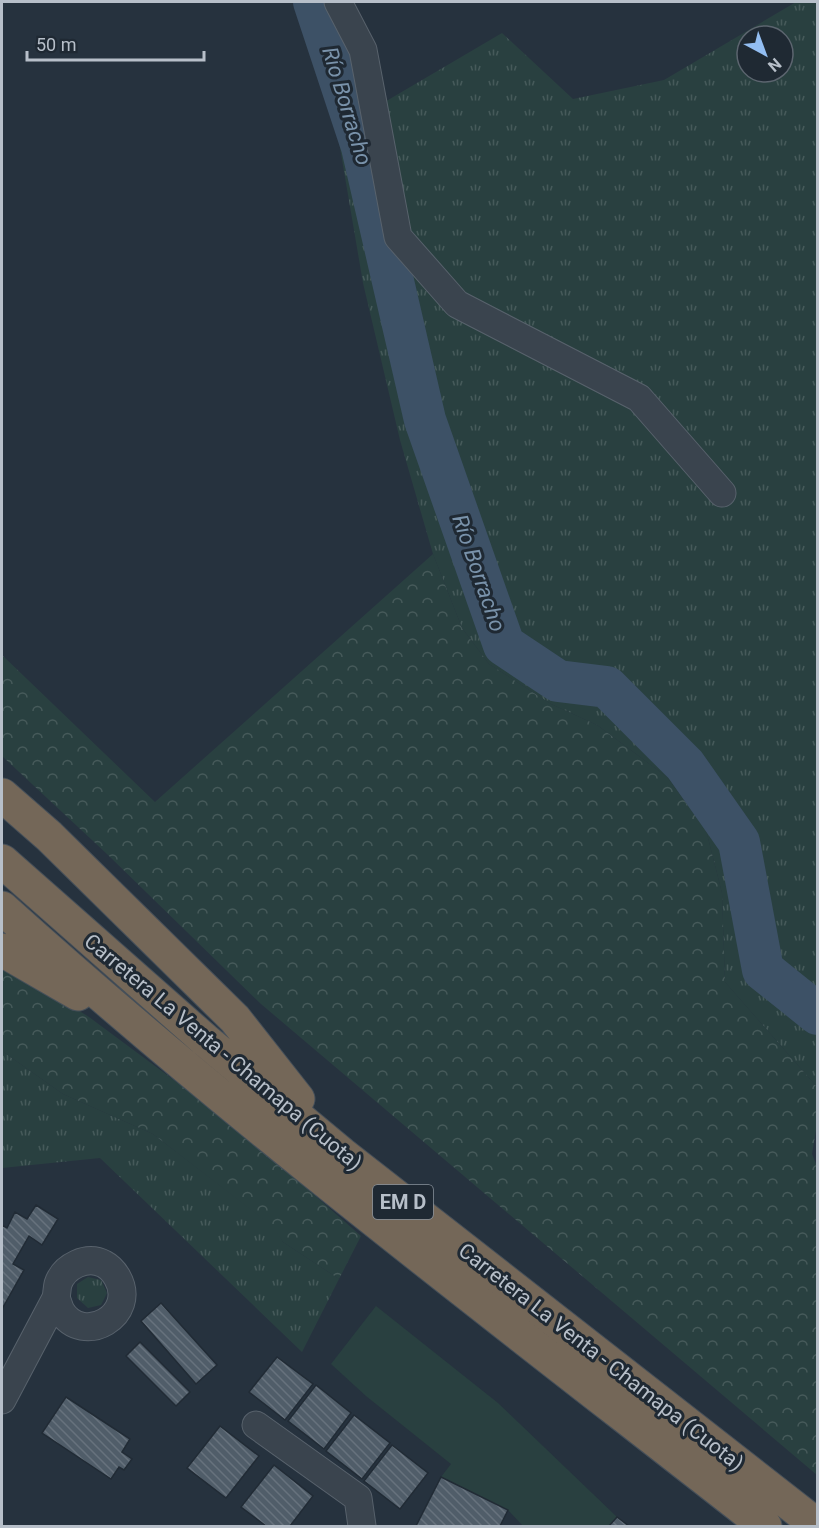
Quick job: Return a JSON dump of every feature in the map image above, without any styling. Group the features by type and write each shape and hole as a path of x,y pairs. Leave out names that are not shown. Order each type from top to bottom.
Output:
{"highway":[{"path":"2,795 49,836 235,1019 342,1154"},
{"name":"Carretera La Venta - Chamapa (Cuota)","path":"2,861 205,1040 342,1154 818,1526"},
{"name":"Carretera La Venta - Chamapa (Cuota)","path":"2,908 137,1026 364,1213 765,1527"},
{"path":"2,950 137,1026"}],"street":[{"path":"338,2 363,50 398,237 457,304 639,398 722,494"},
{"path":"2,1400 56,1298"},
{"path":"256,1425 357,1498 362,1527"}],"green space":[{"path":"796,2 817,2 817,1087 725,982 722,893 706,830 667,777 597,725 551,704 489,664 462,628 433,554 400,440 363,283 337,130 502,33 573,99 664,80 735,38 735,84 795,84 795,24 759,24"},
{"path":"433,554 462,628 489,664 551,704 597,725 667,777 706,830 722,893 725,982 817,1087 817,1124 812,1154 818,1169 817,1475 261,1004 108,855 2,756 2,655 155,802"},
{"path":"2,965 89,1017 186,1089 295,1178 361,1236 339,1279 283,1242 273,1227 153,1134 63,1094 2,1051"},
{"path":"2,1051 63,1094 153,1134 274,1227 283,1242 339,1279 302,1352 100,1158 2,1168"},
{"path":"88,1277 101,1280 107,1293 101,1305 88,1308 77,1298 77,1284"},
{"path":"376,1306 498,1403 617,1517 609,1526 523,1526 508,1510 441,1477 451,1464 366,1396 331,1364"}],"building":[{"path":"36,1205 58,1219 42,1245 29,1236 13,1264 24,1270 2,1309 2,1225 7,1228 15,1212 27,1219"},
{"path":"161,1303 217,1365 196,1384 141,1321"},
{"path":"140,1342 190,1392 176,1406 126,1356"},
{"path":"277,1357 313,1384 285,1420 249,1392"},
{"path":"316,1385 351,1413 324,1449 288,1421"},
{"path":"66,1397 130,1439 122,1452 132,1459 124,1470 119,1467 111,1479 42,1433"},
{"path":"354,1415 390,1443 362,1479 326,1451"},
{"path":"220,1426 259,1456 226,1498 187,1468"},
{"path":"392,1445 428,1473 400,1509 364,1481"},
{"path":"274,1465 313,1496 290,1526 266,1526 241,1507"},
{"path":"441,1477 508,1510 500,1526 416,1526"},
{"path":"617,1517 629,1526 609,1526"}],"waterway":[{"name":"Río Borracho","path":"314,2 362,147 425,420 504,645 558,681 607,687 685,765 739,842 763,970 818,1014"}]}
